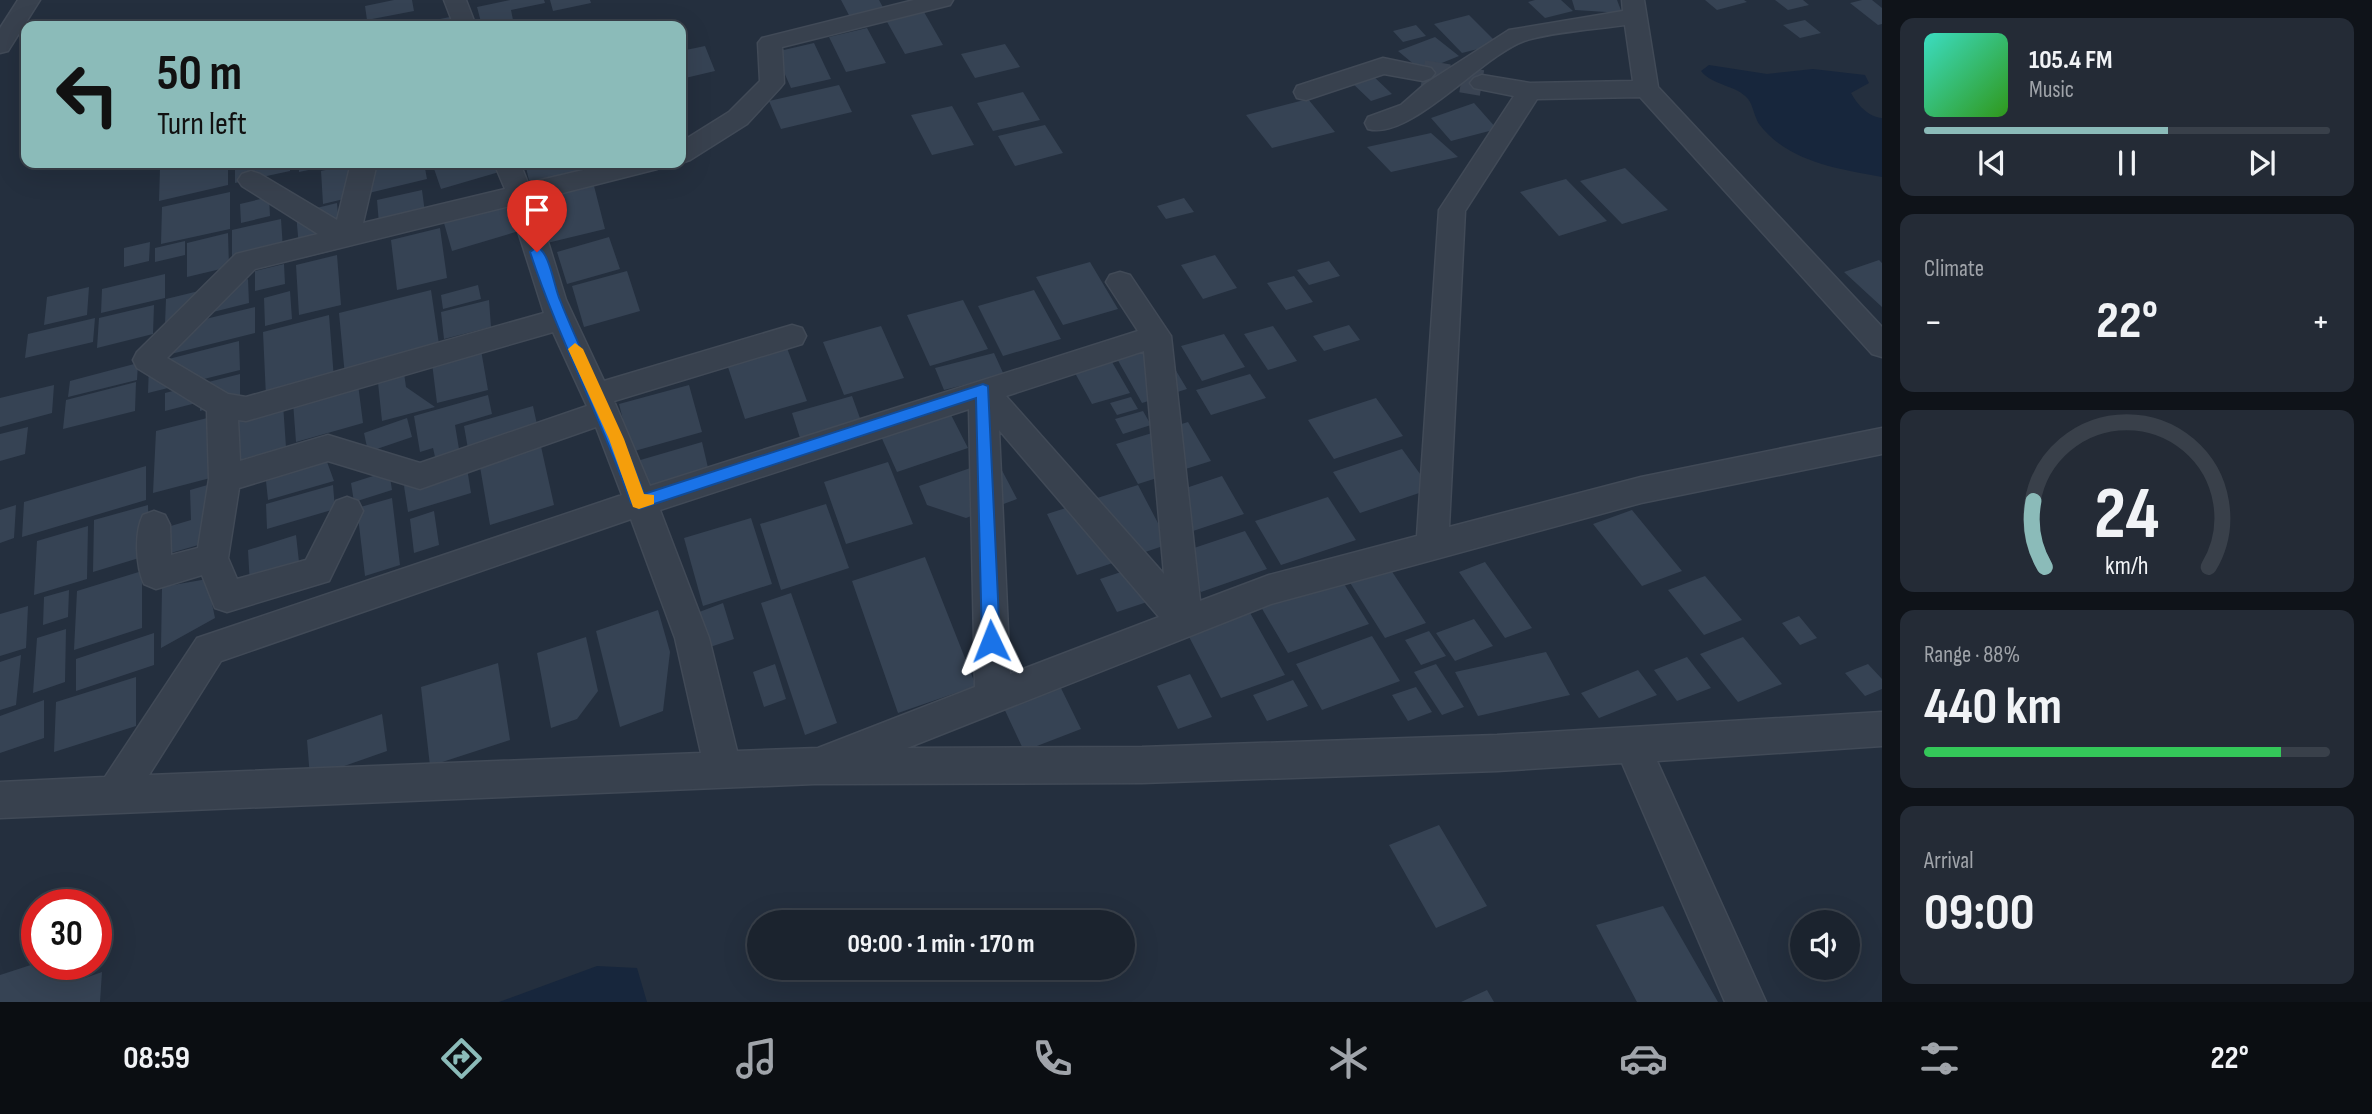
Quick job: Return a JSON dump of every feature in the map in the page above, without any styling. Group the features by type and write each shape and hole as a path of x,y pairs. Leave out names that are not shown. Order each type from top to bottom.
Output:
{"street":[{"path":"0,47 29,0"},
{"path":"455,0 463,21"},
{"path":"686,151 738,118 772,83 771,43 942,0"},
{"path":"1377,123 1410,111 1433,90 1517,35 1634,8 1646,89 1882,346"},
{"path":"1306,92 1382,66 1423,73"},
{"path":"1482,83 1530,92 1646,89"},
{"path":"1432,546 1452,210 1530,92"},
{"path":"346,238 362,168"},
{"path":"509,168 562,319 601,404 692,638 723,771"},
{"path":"562,319 246,409 222,405 147,360 246,261 627,168"},
{"path":"251,180 346,238"},
{"path":"1119,282 1157,335 1185,622"},
{"path":"115,795 209,649 639,503 1157,335"},
{"path":"225,478 328,448 420,476 601,404 792,337"},
{"path":"983,390 1185,622"},
{"path":"983,390 993,697"},
{"path":"222,405 225,478 212,558 227,597 317,571 347,511"},
{"path":"814,766 1269,590 1641,490 1882,441"},
{"path":"153,525 156,574 212,558"},
{"path":"0,800 814,766 1142,765 1497,753 1882,729"},
{"path":"1632,745 1746,1002"}],"water":[{"path":"1709,65 1767,74 1813,69 1865,75 1869,83 1851,93 1863,109 1882,118 1882,177 1831,167 1784,147 1759,124 1750,101 1743,94 1712,80 1701,71"},
{"path":"597,966 637,968 647,1002 499,1002"}],"building":[{"path":"394,0 412,0 414,11 367,20 365,6"},
{"path":"510,0 544,0 545,3 511,10 513,21 481,21 477,7"},
{"path":"550,0 590,0 591,3 553,11"},
{"path":"841,0 879,0 885,11 851,19"},
{"path":"1561,0 1573,11 1545,18 1528,2"},
{"path":"1572,0 1617,0 1622,13 1575,10"},
{"path":"1705,0 1744,0 1747,2 1717,10"},
{"path":"1775,0 1803,0 1809,5 1788,10"},
{"path":"1872,0 1882,8 1882,24 1878,25 1850,3"},
{"path":"924,12 943,45 905,54 886,20"},
{"path":"1469,15 1498,44 1462,53 1434,24"},
{"path":"450,17 451,21 430,21"},
{"path":"1805,20 1821,33 1800,38 1783,25"},
{"path":"1416,25 1426,36 1403,42 1393,31"},
{"path":"867,28 886,63 846,72 829,37"},
{"path":"1435,37 1459,56 1422,71 1398,51"},
{"path":"814,43 831,79 791,88 775,52"},
{"path":"1005,44 1020,67 975,78 961,54"},
{"path":"705,46 715,71 686,78 686,50"},
{"path":"1371,74 1392,94 1371,101 1350,81"},
{"path":"839,85 852,112 781,129 769,101"},
{"path":"1023,92 1040,120 993,131 977,103"},
{"path":"1308,99 1335,132 1272,148 1246,115"},
{"path":"1474,103 1497,129 1451,141 1431,118"},
{"path":"952,106 974,145 932,155 911,115"},
{"path":"1045,125 1063,153 1015,166 998,136"},
{"path":"1431,133 1458,157 1391,172 1367,147"},
{"path":"160,168 228,168 228,185 159,201"},
{"path":"235,168 290,168 290,171 235,183"},
{"path":"299,168 318,168 299,172"},
{"path":"334,168 425,168 427,179 323,204 321,171"},
{"path":"434,168 506,170 441,189"},
{"path":"526,168 606,168 530,185"},
{"path":"1625,168 1668,210 1622,224 1580,181"},
{"path":"1566,179 1607,221 1559,236 1520,192"},
{"path":"594,186 605,229 547,243 537,200"},
{"path":"422,190 425,213 379,224 377,200"},
{"path":"230,192 230,229 161,244 162,207"},
{"path":"269,197 270,216 241,223 240,204"},
{"path":"1184,198 1194,212 1166,219 1157,206"},
{"path":"337,203 341,249 300,259 296,213"},
{"path":"510,204 519,231 452,251 444,223"},
{"path":"281,219 283,249 232,261 232,230"},
{"path":"440,228 447,278 397,290 391,240"},
{"path":"228,233 229,267 187,277 187,243"},
{"path":"609,237 620,269 567,284 557,252"},
{"path":"185,241 185,255 155,262 155,248"},
{"path":"150,242 149,261 124,267 124,248"},
{"path":"337,255 341,305 299,315 296,265"},
{"path":"1215,255 1237,288 1203,299 1181,265"},
{"path":"1879,260 1882,263 1882,307 1844,272"},
{"path":"1329,261 1340,276 1309,285 1297,270"},
{"path":"1090,262 1118,309 1063,325 1036,277"},
{"path":"284,264 285,284 255,291 255,271"},
{"path":"627,271 640,311 584,327 572,286"},
{"path":"165,274 165,298 101,313 102,289"},
{"path":"1294,276 1313,302 1286,310 1267,283"},
{"path":"248,279 249,303 165,324 166,299"},
{"path":"478,285 481,299 443,309 441,295"},
{"path":"89,287 87,315 44,325 47,297"},
{"path":"431,290 440,351 345,376 339,313"},
{"path":"1034,290 1061,339 1003,356 978,306"},
{"path":"290,291 292,319 265,326 264,298"},
{"path":"489,300 491,327 444,339 441,312"},
{"path":"963,300 988,349 930,366 907,315"},
{"path":"154,305 153,334 97,348 99,318"},
{"path":"255,307 255,333 155,358 156,331"},
{"path":"329,315 334,379 266,397 263,332"},
{"path":"95,318 93,342 25,358 28,334"},
{"path":"1349,325 1360,340 1324,351 1313,336"},
{"path":"881,326 904,378 844,395 823,342"},
{"path":"1273,326 1297,361 1268,370 1244,334"},
{"path":"1224,334 1245,367 1202,381 1181,346"},
{"path":"239,341 240,370 148,393 149,364"},
{"path":"1160,344 1187,389 1142,403 1116,357"},
{"path":"787,348 807,401 745,419 727,364"},
{"path":"481,350 488,390 437,403 432,363"},
{"path":"994,353 1004,375 944,390 935,368"},
{"path":"1112,362 1130,393 1092,404 1075,373"},
{"path":"138,363 137,380 68,397 70,381"},
{"path":"403,366 406,387 435,407 382,421 377,373"},
{"path":"240,374 240,398 200,411 200,402 165,411 165,393"},
{"path":"1250,374 1266,398 1211,415 1196,390"},
{"path":"136,382 135,411 63,429 66,400"},
{"path":"358,384 363,423 296,442 293,402"},
{"path":"54,385 52,413 0,427 0,398"},
{"path":"689,385 702,432 631,452 619,404"},
{"path":"488,395 492,414 455,425 460,455 436,461 433,448 420,452 414,416"},
{"path":"852,396 861,421 800,438 792,413"},
{"path":"1131,397 1138,409 1117,415 1110,403"},
{"path":"1376,398 1403,436 1334,459 1308,420"},
{"path":"283,404 286,447 232,462 231,418"},
{"path":"533,406 538,429 468,449 464,426"},
{"path":"948,409 968,448 897,472 879,432"},
{"path":"1143,411 1151,425 1123,434 1115,419"},
{"path":"219,415 218,476 153,493 156,431"},
{"path":"407,418 412,437 368,452 364,433"},
{"path":"1188,422 1211,461 1138,484 1116,444"},
{"path":"28,427 25,454 0,461 0,434"},
{"path":"540,442 554,505 490,525 479,461"},
{"path":"702,442 709,472 643,491 637,461"},
{"path":"1402,449 1431,489 1360,513 1333,472"},
{"path":"326,459 334,481 268,500 266,481"},
{"path":"996,459 1017,499 966,518 927,505 919,486"},
{"path":"888,462 913,524 846,544 824,482"},
{"path":"146,466 146,500 22,537 24,502"},
{"path":"467,468 471,493 408,512 404,486"},
{"path":"389,471 392,490 354,502 351,483"},
{"path":"1222,476 1244,514 1178,536 1156,498"},
{"path":"211,484 212,541 164,555 164,528 191,520 190,490"},
{"path":"333,485 335,509 267,529 266,504"},
{"path":"1138,485 1169,544 1077,575 1047,514"},
{"path":"1328,497 1356,540 1281,565 1255,521"},
{"path":"392,498 400,565 365,576 357,508"},
{"path":"826,504 849,568 781,590 760,524"},
{"path":"16,505 14,538 0,543 0,510"},
{"path":"148,505 149,555 93,572 94,520"},
{"path":"1632,510 1682,571 1642,586 1593,524"},
{"path":"434,511 439,545 414,553 410,519"},
{"path":"751,518 772,584 703,606 684,538"},
{"path":"88,526 87,579 34,595 37,541"},
{"path":"1245,531 1267,569 1201,592 1179,553"},
{"path":"296,535 300,571 250,586 248,550"},
{"path":"925,557 976,686 898,713 852,581"},
{"path":"1485,562 1532,628 1505,638 1459,572"},
{"path":"1389,567 1426,623 1385,638 1349,581"},
{"path":"1133,568 1150,601 1117,612 1100,579"},
{"path":"142,571 142,628 74,650 77,591"},
{"path":"1705,576 1742,620 1704,635 1668,590"},
{"path":"207,579 215,618 161,648 162,587"},
{"path":"1341,579 1369,624 1288,653 1261,607"},
{"path":"69,590 68,617 43,625 44,597"},
{"path":"791,593 837,723 805,735 761,603"},
{"path":"723,603 734,639 704,649 694,614"},
{"path":"28,606 26,648 0,656 0,614"},
{"path":"658,610 670,652 663,711 620,727 596,631"},
{"path":"1249,611 1285,675 1221,698 1187,633"},
{"path":"1799,616 1817,638 1800,645 1782,623"},
{"path":"1474,619 1493,646 1455,661 1436,633"},
{"path":"66,629 65,682 33,693 37,638"},
{"path":"1429,631 1446,656 1421,665 1405,640"},
{"path":"154,633 154,665 76,691 76,659"},
{"path":"1372,636 1400,681 1322,710 1296,664"},
{"path":"586,637 598,691 577,719 551,728 537,653"},
{"path":"1743,637 1782,684 1738,702 1700,654"},
{"path":"1546,652 1570,695 1478,716 1455,672"},
{"path":"21,655 16,705 0,710 0,662"},
{"path":"1687,657 1711,688 1677,701 1654,670"},
{"path":"498,663 510,740 430,766 421,687"},
{"path":"775,664 786,699 764,707 753,672"},
{"path":"1436,664 1464,707 1442,715 1414,672"},
{"path":"1868,664 1882,679 1882,689 1865,696 1845,673"},
{"path":"1638,670 1657,695 1599,718 1581,693"},
{"path":"1190,674 1212,717 1178,729 1157,686"},
{"path":"136,677 136,726 54,752 56,702"},
{"path":"1293,680 1308,706 1267,721 1253,695"},
{"path":"1058,682 1081,729 1024,751 1002,704"},
{"path":"1416,687 1432,712 1408,721 1392,695"},
{"path":"44,700 44,738 0,753 0,716"},
{"path":"382,714 387,751 310,778 307,740"},
{"path":"1439,825 1487,906 1436,928 1389,845"},
{"path":"1663,906 1718,1002 1637,1002 1596,925"},
{"path":"21,968 21,980 101,980 100,1002 0,1002 0,975"},
{"path":"1487,990 1494,1002 1461,1002"}],"tunnel":[{"path":"1423,73 1482,83"}],"slow traffic":[{"path":"575,349 617,439 639,503 648,499"}],"route":[{"path":"537,252 552,300 617,439 639,503 983,390 991,641"}]}
